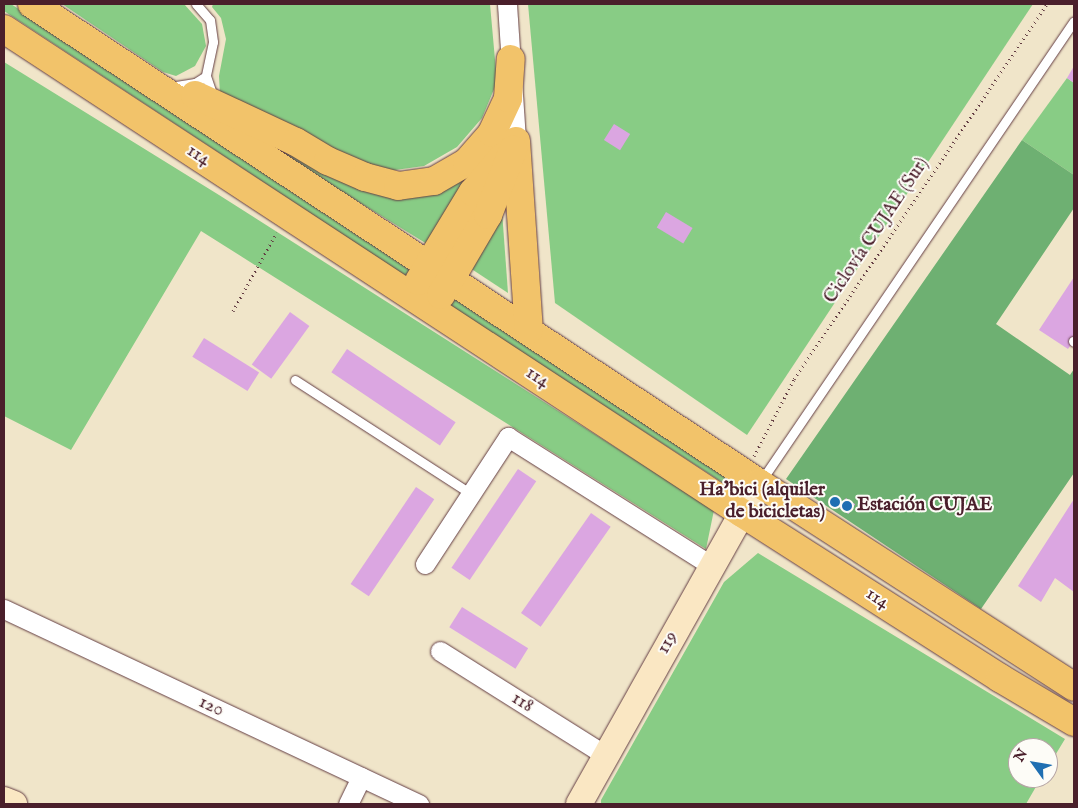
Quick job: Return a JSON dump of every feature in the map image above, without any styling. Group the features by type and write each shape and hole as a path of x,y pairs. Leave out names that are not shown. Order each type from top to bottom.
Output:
{"highway":[{"name":"114","path":"32,4 759,483 1074,687"},
{"name":"114","path":"4,29 742,513 1000,678 1074,722"},
{"path":"113,57 220,106 365,177 398,186 434,181 467,162 492,133 508,98 510,59"},
{"path":"421,302 440,272 488,215 516,141"},
{"path":"516,141 529,330"}],"street":[{"path":"507,4 516,141"},
{"path":"425,564 508,437 712,566"},
{"name":"119","path":"579,804 759,483"},
{"name":"120","path":"4,609 419,804"},
{"name":"118","path":"440,651 605,755"},
{"path":"348,804 361,777"},
{"path":"4,800 14,804"}],"lane":[{"path":"196,4 210,20 212,38 206,76 210,89 220,106"},
{"path":"759,483 1074,21"},
{"path":"176,86 187,86 206,76"},
{"path":"295,380 470,494"}],"path":[{"name":"Ciclovía CUJAE (Sur)","path":"759,483 753,458 794,379 1047,4"},
{"path":"233,310 288,214"}],"green space":[{"path":"4,4 11,4 734,480 740,489 731,488 504,341 4,11"},
{"path":"62,4 184,4 202,24 206,46 195,66 176,76 163,72"},
{"path":"213,4 490,4 497,82 482,118 457,147 424,166 388,171 354,162 220,94 219,76 226,39 221,18 212,7"},
{"path":"528,4 1033,4 747,435 555,303"},
{"path":"4,62 219,195 714,510 706,549 201,231 71,450 4,416"},
{"path":"1067,78 1074,83 1074,175 1022,140"},
{"path":"1022,140 1074,175 1074,208 996,324 1070,375 1074,369 1074,473 981,609 786,479"},
{"path":"282,146 362,187 470,174 427,244 279,153"},
{"path":"502,211 508,293 470,268"},
{"path":"758,553 1065,739 1058,751 1058,738 1008,738 1008,788 1035,788 1026,804 601,804 601,800 724,582"}],"building":[{"path":"1074,66 1074,83 1067,78"},
{"path":"614,124 630,134 620,150 604,140"},
{"path":"666,212 693,228 683,243 657,227"},
{"path":"1074,277 1074,340 1068,349 1039,330"},
{"path":"290,312 309,326 271,379 252,365"},
{"path":"204,338 259,372 247,391 192,357"},
{"path":"347,349 456,422 440,445 331,372"},
{"path":"518,469 536,481 470,580 451,568"},
{"path":"416,487 434,499 369,596 351,584"},
{"name":"Estación CUJAE","path":"846,498 855,504 848,514 839,508"},
{"path":"1074,499 1074,592 1055,578 1041,602 1018,586"},
{"path":"591,513 611,527 541,627 521,613"},
{"path":"462,607 528,648 515,669 449,627"}],"place":[{"name":"Ha'bici (alquiler de bicicletas)","path":"835,502"},
{"name":"Estación CUJAE","path":"847,506"}]}
